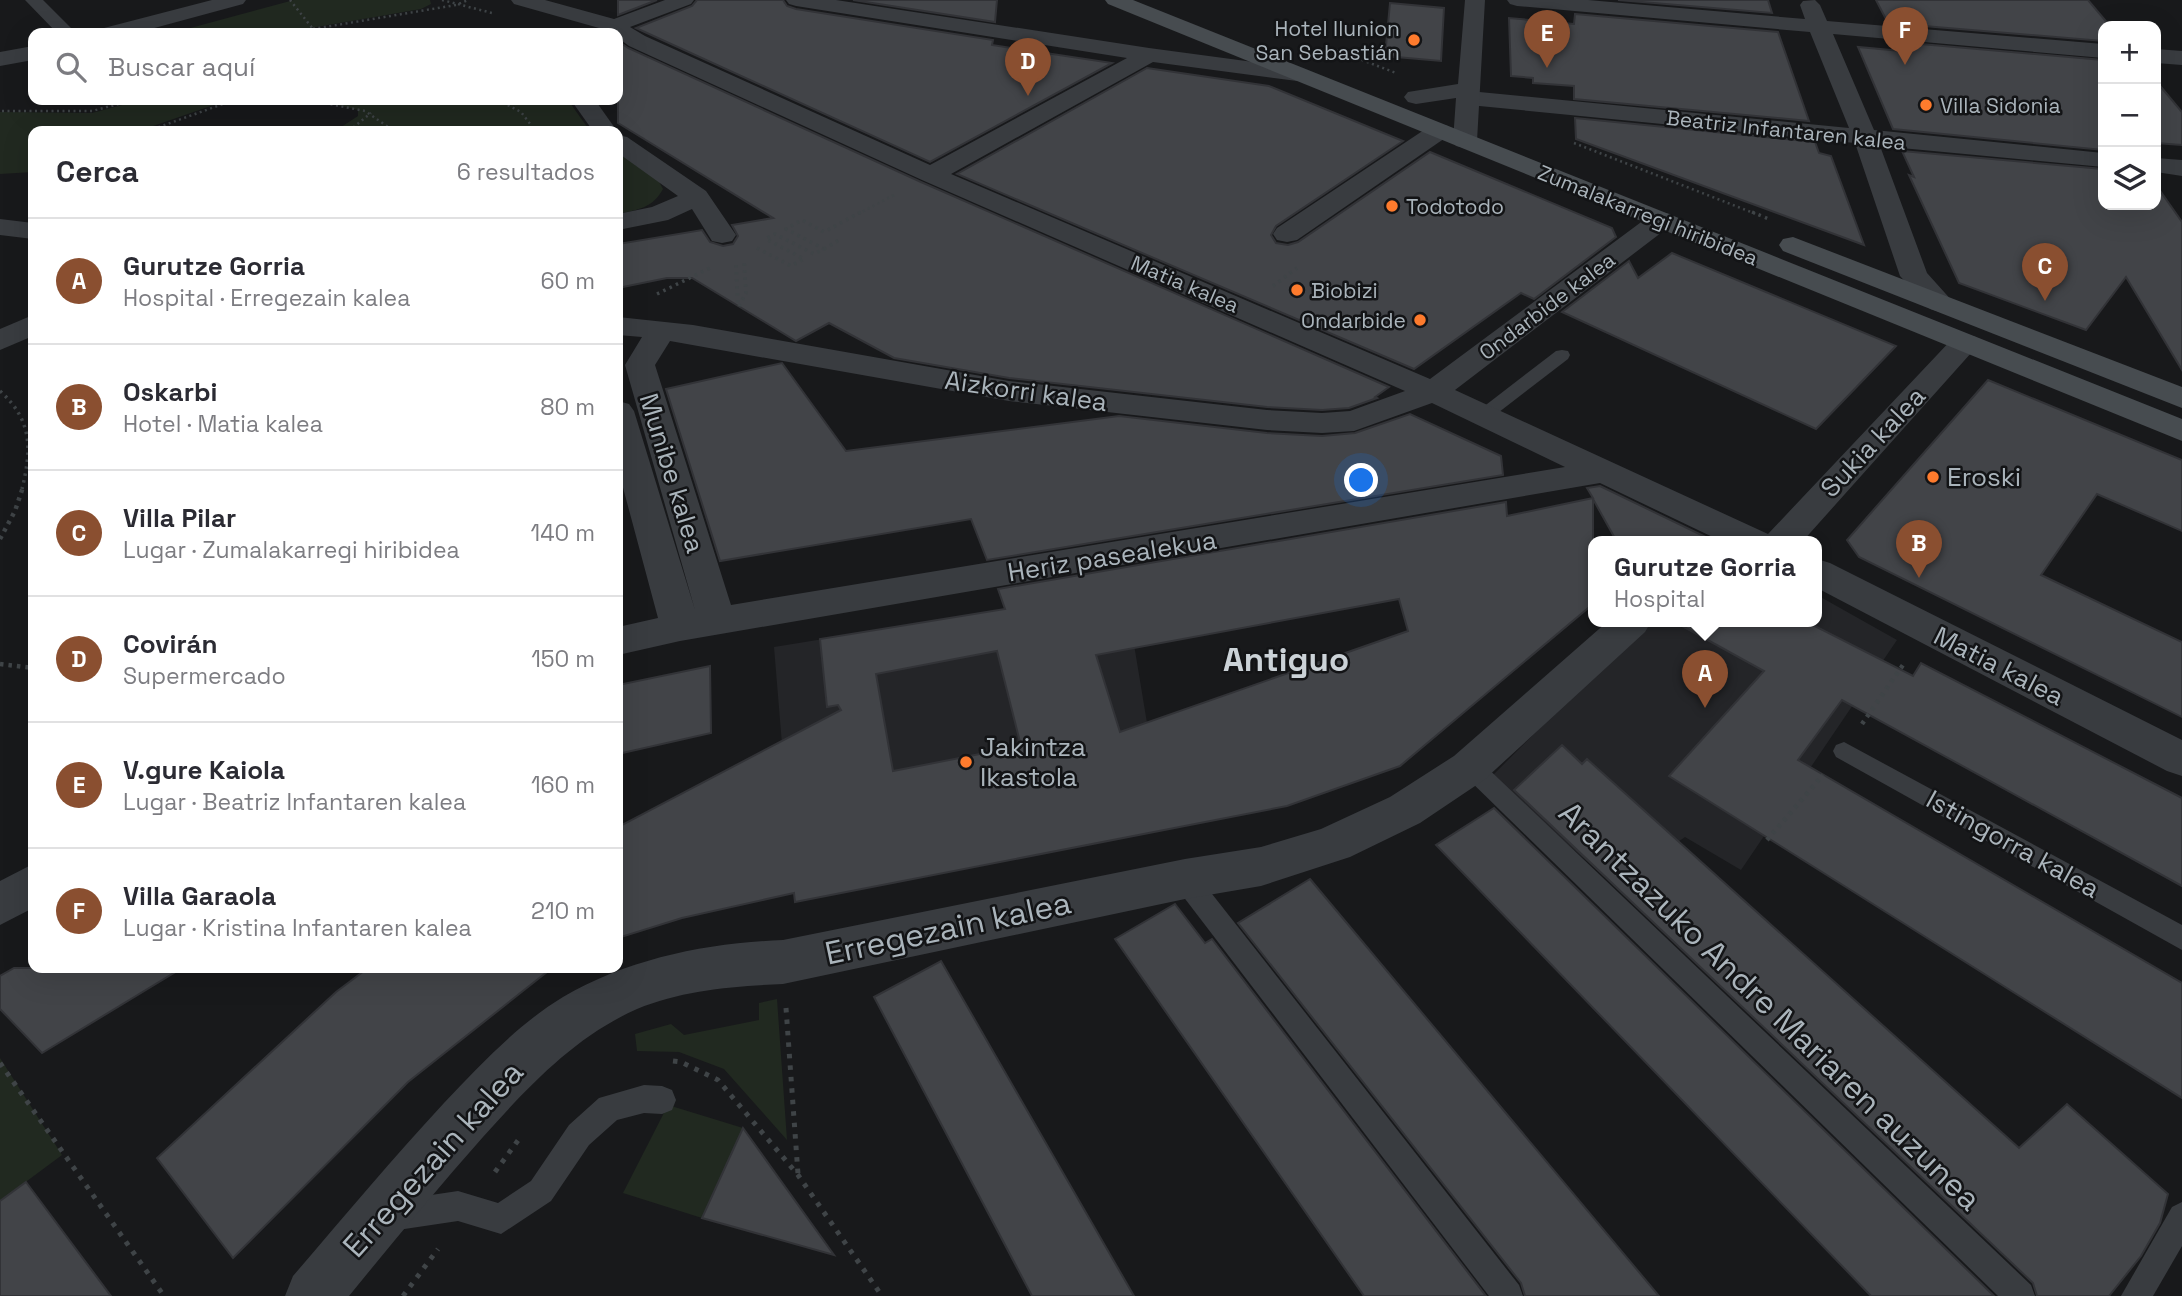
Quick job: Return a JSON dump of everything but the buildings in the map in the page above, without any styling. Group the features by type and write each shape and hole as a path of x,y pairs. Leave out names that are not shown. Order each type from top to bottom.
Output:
{"main road":[{"name":"Zumalakarregi hiribidea","path":"1115,0 1297,74 1460,112 1661,220 2182,431"},
{"path":"1167,0 1329,55"},
{"name":"Zumalakarregi hiribidea","path":"1390,87 1460,112 1723,218"},
{"name":"Zumalakarregi hiribidea","path":"1774,229 1940,303 2182,398"}],"street":[{"path":"33,0 61,28"},
{"path":"131,28 236,0"},
{"name":"Matia kalea","path":"521,0 604,28"},
{"path":"615,28 684,0"},
{"path":"796,0 1149,55 1297,74"},
{"path":"1287,234 1460,112 1475,2 1499,0"},
{"path":"1517,0 2098,51"},
{"path":"1808,0 1865,138 1914,275 1940,303"},
{"name":"Matia kalea","path":"623,35 931,175 1433,391 1606,471 1731,536"},
{"path":"0,59 28,54"},
{"path":"931,175 1149,55"},
{"path":"2161,56 2182,58"},
{"path":"587,105 601,126"},
{"name":"Beatriz Infantaren kalea","path":"1460,112 1865,138 2098,160"},
{"path":"623,145 697,197 722,235"},
{"path":"2161,166 2182,168"},
{"path":"623,221 659,214 697,197"},
{"name":"Ondarbide kalea","path":"1433,391 1661,220"},
{"path":"0,227 28,230"},
{"name":"Aizkorri kalea","path":"623,326 662,330 1009,391 1267,420 1322,423 1354,421 1433,391"},
{"path":"0,341 28,327"},
{"name":"Munibe kalea","path":"662,330 640,365 717,621"},
{"name":"Sukia kalea","path":"1787,536 1965,343"},
{"name":"Munibe kalea","path":"623,428 680,627"},
{"name":"Heriz pasealekua","path":"623,639 680,627 1606,471"},
{"name":"Matia kalea","path":"1822,575 2182,759"},
{"name":"Erregezain kalea","path":"313,1296 452,1133 524,1055 597,1004 651,982 746,963 783,962 1185,879 1222,876 1281,861 1359,834 1424,800 1471,767 1626,627"},
{"path":"0,905 28,887"}],"lane":[{"path":"1484,415 1562,355"},
{"name":"Istingorra kalea","path":"1843,751 2182,938"},
{"name":"Arantzazuko Andre Mariaren auzunea","path":"1471,767 2020,1296"},
{"path":"1185,879 1508,1296"},
{"path":"379,1217 458,1206 501,1219 541,1191 579,1135 609,1108 643,1099 662,1100"},
{"path":"2136,1296 2182,1217"}],"path":[{"path":"290,0 312,28"},
{"path":"319,28 456,5 468,0"},
{"path":"1329,55 1460,112"},
{"path":"1,109 92,111 115,105"},
{"path":"162,126 220,105"},
{"path":"342,105 372,113 388,126"},
{"path":"508,105 522,112 531,126"},
{"path":"355,126 372,113"},
{"path":"1571,142 1774,229"},
{"path":"824,232 931,175"},
{"path":"748,243 791,266 804,259 766,239 775,234 786,229 802,220 839,240 814,254 775,234"},
{"path":"786,229 824,249"},
{"path":"722,235 719,246 737,258 735,275 739,306"},
{"path":"744,257 746,293 736,309 788,341 801,354"},
{"path":"1269,289 1301,265"},
{"path":"0,391 19,409 28,439"},
{"path":"0,539 23,487 28,450"},
{"path":"0,664 28,667"},
{"path":"783,962 798,1175"},
{"path":"661,1061 681,1062 718,1080 798,1175 882,1296"},
{"path":"0,1063 164,1296"}],"shaded area":[{"path":"294,0 430,0 431,4 421,9 311,28 190,28"},
{"path":"122,105 214,105 153,126 28,126 28,172 0,174 0,112 92,113"},
{"path":"338,105 572,105 586,126 343,126 358,116 358,110"},
{"path":"623,156 658,180 663,189 649,204 623,213"},
{"name":"Jakintza Ikastola","path":"1125,590 1147,723 1151,833 795,902 774,647"},
{"path":"1822,598 1897,640 1741,870 1685,837 1615,886 1491,777 1641,627 1822,627"},
{"path":"777,999 787,1140 724,1069 679,1052 637,1051 635,1034 671,1024 684,1035 759,1020 759,1003"},
{"path":"0,1058 62,1155 0,1201"},
{"path":"668,1105 743,1128 702,1218 623,1193"}],"place":[{"name":"Hotel Ilunion San Sebastián","path":"1414,40"},
{"name":"Villa Garaola","path":"1905,65"},
{"name":"V.gure Kaiola","path":"1547,68"},
{"name":"Covirán","path":"1028,96"},
{"name":"Villa Sidonia","path":"1926,105"},
{"name":"Todotodo","path":"1392,206"},
{"name":"Biobizi","path":"1297,290"},
{"name":"Villa Pilar","path":"2045,301"},
{"name":"Ondarbide","path":"1420,320"},
{"name":"Eroski","path":"1933,477"},
{"name":"Oskarbi","path":"1919,578"},
{"name":"Gurutze Gorria","path":"1705,708"},
{"name":"Jakintza Ikastola","path":"966,762"}],"district":[{"name":"Antiguo","path":"1286,660"}]}
